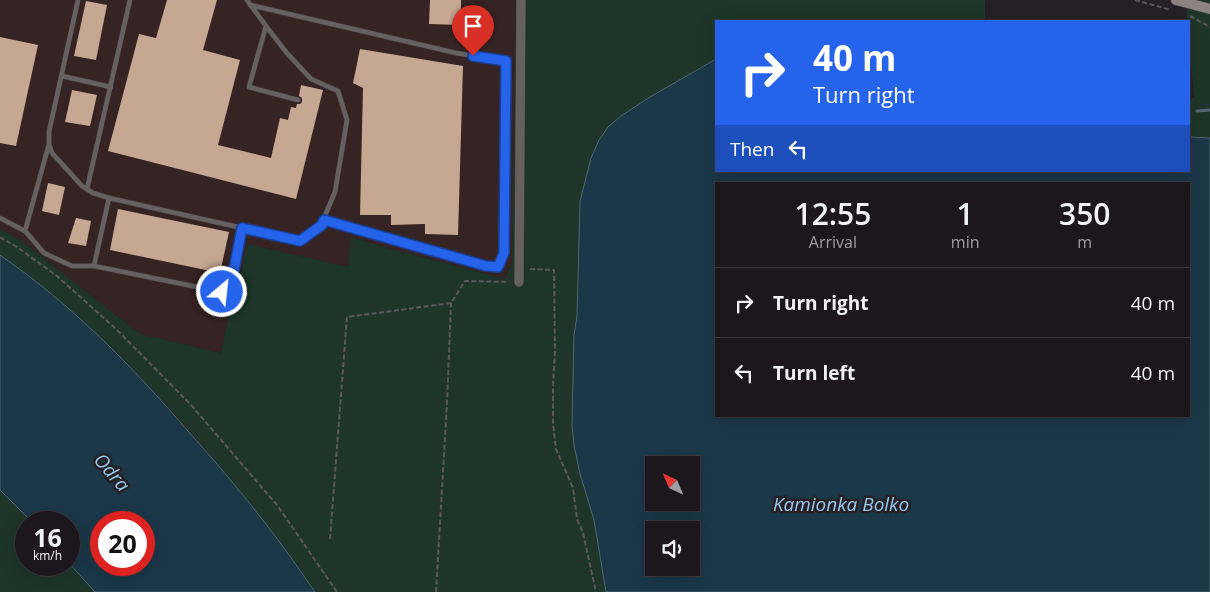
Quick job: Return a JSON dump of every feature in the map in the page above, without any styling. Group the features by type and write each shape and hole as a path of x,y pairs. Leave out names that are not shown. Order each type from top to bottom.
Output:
{"main road":[{"path":"1176,0 1210,9"}],"street":[{"path":"519,282 520,19 522,0"}],"lane":[{"path":"25,232 49,144 78,0"},
{"path":"87,189 130,0"},
{"path":"49,144 52,153 82,186 93,193 300,241 322,225 335,192 347,120 338,90 311,79 286,52 249,2"},
{"path":"249,2 456,53 506,61 504,253 498,267 486,266 324,220"},
{"path":"266,26 249,87 298,100"},
{"path":"62,76 111,87"},
{"path":"94,266 109,198"},
{"path":"0,218 25,232 44,253 72,266 94,266 222,292 228,286 233,275 242,228"}],"path":[{"path":"1135,0 1170,10"},
{"path":"1188,15 1210,27"},
{"path":"0,237 57,276 116,329 191,405 277,505 337,592"},
{"path":"519,269 554,270 555,351 552,424 556,449 573,488 577,519 583,533 596,592"},
{"path":"436,592 451,303 465,281 519,282"},
{"path":"330,539 347,316 451,303"}],"shaded area":[{"path":"0,0 517,0 512,263 505,279 352,237 348,267 247,244 237,296 233,295 221,353 140,334 22,241 0,229"}],"green space":[{"path":"516,0 985,0 985,20 715,20 715,60 621,116 608,127 599,140 591,158 580,201 572,424 580,474 594,520 606,592 315,592 272,532 207,451 143,380 74,313 0,255 0,229 22,241 140,334 221,353 233,295 237,295 247,244 348,267 351,237 505,279 512,263"},
{"path":"1176,0 1210,0 1210,138 1190,137 1190,98 1194,97 1190,50 1190,20 1187,20 1186,3"},
{"path":"0,490 21,511 15,511 15,576 80,575 95,592 0,592"}],"water":[{"name":"Kamionka Bolko","path":"715,60 715,172 1190,172 1190,137 1210,138 1210,592 606,592 594,520 580,474 572,424 580,201 591,158 599,140 608,127 650,97"},
{"name":"Odra","path":"0,255 76,315 145,383 247,500 315,592 95,592 80,575 80,511 21,511 0,490"}],"building":[{"path":"167,0 217,0 203,50 240,60 218,145 271,158 280,118 288,120 291,107 296,108 297,104 302,102 302,98 299,96 301,85 323,90 296,199 108,151 139,34 156,38"},
{"path":"430,0 461,0 461,25 429,24"},
{"path":"86,1 107,5 96,60 74,56"},
{"path":"0,37 38,45 16,146 0,143"},
{"path":"360,49 463,66 458,235 425,234 425,224 391,225 391,215 360,215 363,88 353,83"},
{"path":"72,90 97,95 90,126 65,122"},
{"path":"48,183 65,187 59,215 42,211"},
{"path":"118,209 229,232 220,273 110,250"},
{"path":"76,218 91,221 86,246 68,243"}],"waterway":[{"path":"1197,111 1210,110"}],"route":[{"path":"222,292 228,286 233,275 242,228 300,241 322,225 324,220 486,266 498,267 504,253 506,61 473,56"}]}
